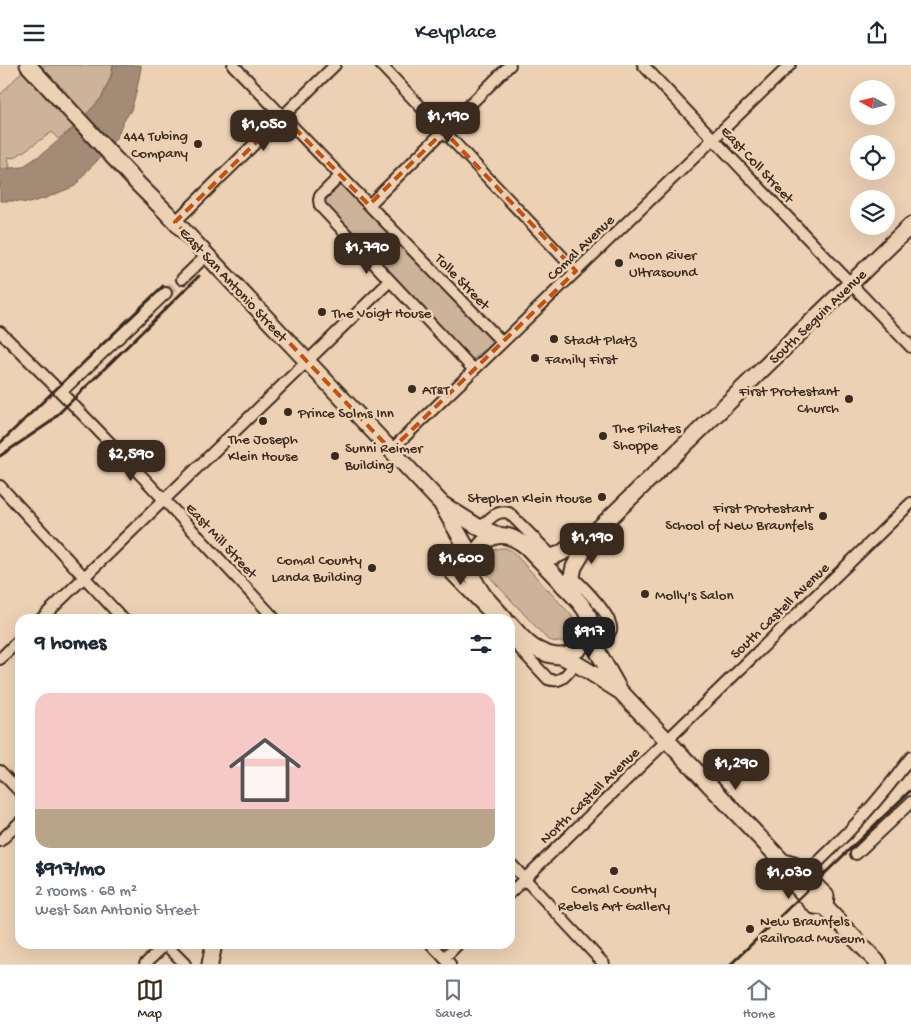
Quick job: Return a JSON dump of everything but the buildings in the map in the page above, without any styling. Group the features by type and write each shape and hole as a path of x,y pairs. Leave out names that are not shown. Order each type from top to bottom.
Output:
{"main road":[{"name":"East San Antonio Street","path":"28,65 139,185 441,503 465,544 471,563 472,576 484,596"},
{"name":"South Seguin Avenue","path":"553,557 594,533 911,225"},
{"name":"East San Antonio Street","path":"441,503 480,528 520,541 527,547"},
{"name":"South Seguin Avenue","path":"572,576 577,561 594,533"},
{"path":"471,563 475,553 485,542 498,535"},
{"path":"527,547 540,555 553,557"},
{"path":"527,547 574,597 587,614 590,622 586,640 581,647 561,656"},
{"path":"572,576 574,597"},
{"path":"484,596 488,607 488,614"},
{"path":"484,596 500,614"},
{"path":"589,631 620,691"},
{"path":"515,638 534,648 561,656 576,663 620,691 783,862 794,865 826,896 825,907"},
{"path":"783,862 784,873 815,905 825,907 879,964"},
{"path":"210,964 213,949"}],"street":[{"name":"Tolle Street","path":"233,65 502,343"},
{"path":"175,222 335,65"},
{"path":"381,65 576,271"},
{"path":"369,205 510,65"},
{"name":"East Coll Street","path":"643,65 911,347"},
{"name":"Comal Avenue","path":"391,450 790,65"},
{"path":"340,176 320,196 319,203 474,370"},
{"path":"182,279 207,255"},
{"path":"46,614 390,281"},
{"path":"61,392 166,293"},
{"name":"East Mill Street","path":"0,332 164,499 270,614"},
{"path":"0,486 118,614"},
{"name":"South Castell Avenue","path":"667,739 911,503"},
{"path":"480,528 496,514 509,513 553,557"},
{"path":"465,544 449,559 446,566 447,570 486,614"},
{"path":"572,576 592,596 611,624 608,636 596,647"},
{"path":"515,638 548,679 554,681 560,679 567,675 576,663"},
{"path":"0,659 15,644"},
{"name":"North Castell Avenue","path":"515,888 667,739"},
{"path":"805,874 857,823 911,757"},
{"path":"0,771 15,787"},
{"path":"856,854 911,802"},
{"path":"0,841 15,827"},
{"path":"515,868 604,964"},
{"path":"145,964 161,949"},
{"path":"171,949 185,964"},
{"path":"436,949 447,961 455,949"}],"highlighted area":[{"path":"283,116 369,205 444,131 576,271 391,450 175,222"}],"shaded area":[{"path":"28,65 113,65 111,77 101,98 86,116 58,139 52,132 14,158 8,157 10,168 0,169 0,95"},
{"path":"113,65 141,65 141,68 131,110 122,124 117,137 104,154 75,186 29,203 0,201 0,169 22,167 42,154 75,127 102,97 112,74"},
{"path":"343,185 490,339 490,345 474,359 470,359 326,207 325,201"},
{"path":"501,548 512,551 572,616 575,629 566,641 560,642 547,639 487,574 485,565 487,557 492,551"}],"tunnel":[{"path":"166,293 182,279"}],"railway":[{"path":"0,456 49,423 199,276"},
{"path":"0,443 163,286"},
{"path":"731,964 911,790"}],"place":[{"name":"444 Tubing Company","path":"198,144"},
{"name":"Moon River Ultrasound","path":"619,263"},
{"name":"The Voigt House","path":"322,312"},
{"name":"Stadt Platz","path":"554,339"},
{"name":"Family First","path":"535,358"},
{"name":"AT&T","path":"412,389"},
{"name":"First Protestant Church","path":"849,399"},
{"name":"Prince Solms Inn","path":"288,412"},
{"name":"The Joseph Klein House","path":"263,421"},
{"name":"The Pilates Shoppe","path":"603,436"},
{"name":"Sunni Reimer Building","path":"335,456"},
{"name":"Stephen Klein House","path":"602,497"},
{"name":"First Protestant School of New Braunfels","path":"823,516"},
{"name":"Comal County Landa Building","path":"372,568"},
{"name":"Molly's Salon","path":"645,594"},
{"name":"Comal County Rebels Art Gallery","path":"614,871"},
{"name":"New Braunfels Railroad Museum","path":"750,929"}]}
